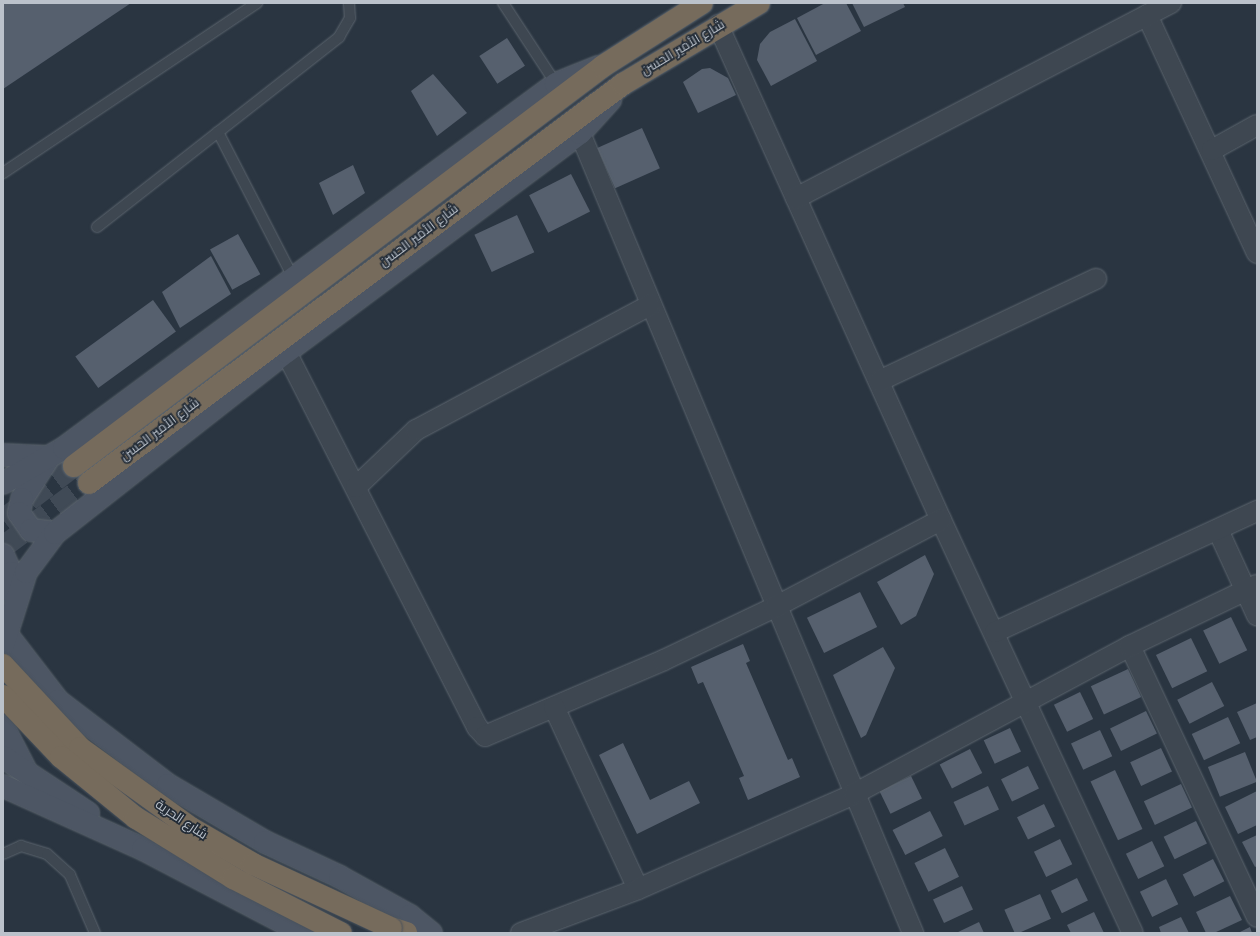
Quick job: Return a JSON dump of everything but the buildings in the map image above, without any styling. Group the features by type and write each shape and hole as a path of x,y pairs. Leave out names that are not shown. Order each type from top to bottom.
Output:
{"highway":[{"name":"شارع الأمير الحسن","path":"74,466 603,66 702,3"},
{"name":"شارع الأمير الحسن","path":"89,483 623,84 718,25 759,3"},
{"name":"شارع الحرية","path":"3,665 80,748 191,828 253,864 398,930"},
{"name":"شارع الحرية","path":"3,696 61,757 136,818 233,878 341,933"}],"main road":[{"path":"656,31 691,3"},
{"path":"3,483 48,457 556,84 603,66"},
{"path":"431,933 410,916 340,877 265,842 168,784 72,714 49,691 6,641 16,602 26,572 54,533 286,352 580,132 623,84"},
{"path":"3,455 48,457"},
{"path":"48,457 22,499 19,513 31,530 54,533"},
{"path":"3,555 11,573 16,602"},
{"path":"3,702 20,687 49,691"},
{"path":"3,726 27,773"},
{"path":"3,757 143,849"},
{"path":"3,786 143,849 304,933"}],"street":[{"path":"796,198 1171,3"},
{"path":"1147,15 1212,150 1257,253"},
{"path":"718,25 941,520 995,632 1133,933"},
{"path":"1212,150 1257,125"},
{"path":"580,132 650,305 910,931"},
{"path":"879,381 1096,279"},
{"path":"356,487 416,430 650,305"},
{"path":"286,352 481,734 494,734 775,607 941,520"},
{"path":"995,632 1218,530 1257,510"},
{"path":"1218,530 1251,588 1257,615"},
{"path":"521,933 638,889 854,794 1130,646 1251,588"},
{"path":"1130,646 1257,917"},
{"path":"554,708 638,889"}],"lane":[{"path":"3,173 257,3"},
{"path":"97,227 339,36 350,18 349,3"},
{"path":"503,3 556,84"},
{"path":"218,132 293,277"},
{"path":"3,854 21,846 47,854 70,875 95,933"}],"tunnel":[{"path":"3,520 74,466"},
{"path":"3,547 89,483"}]}
